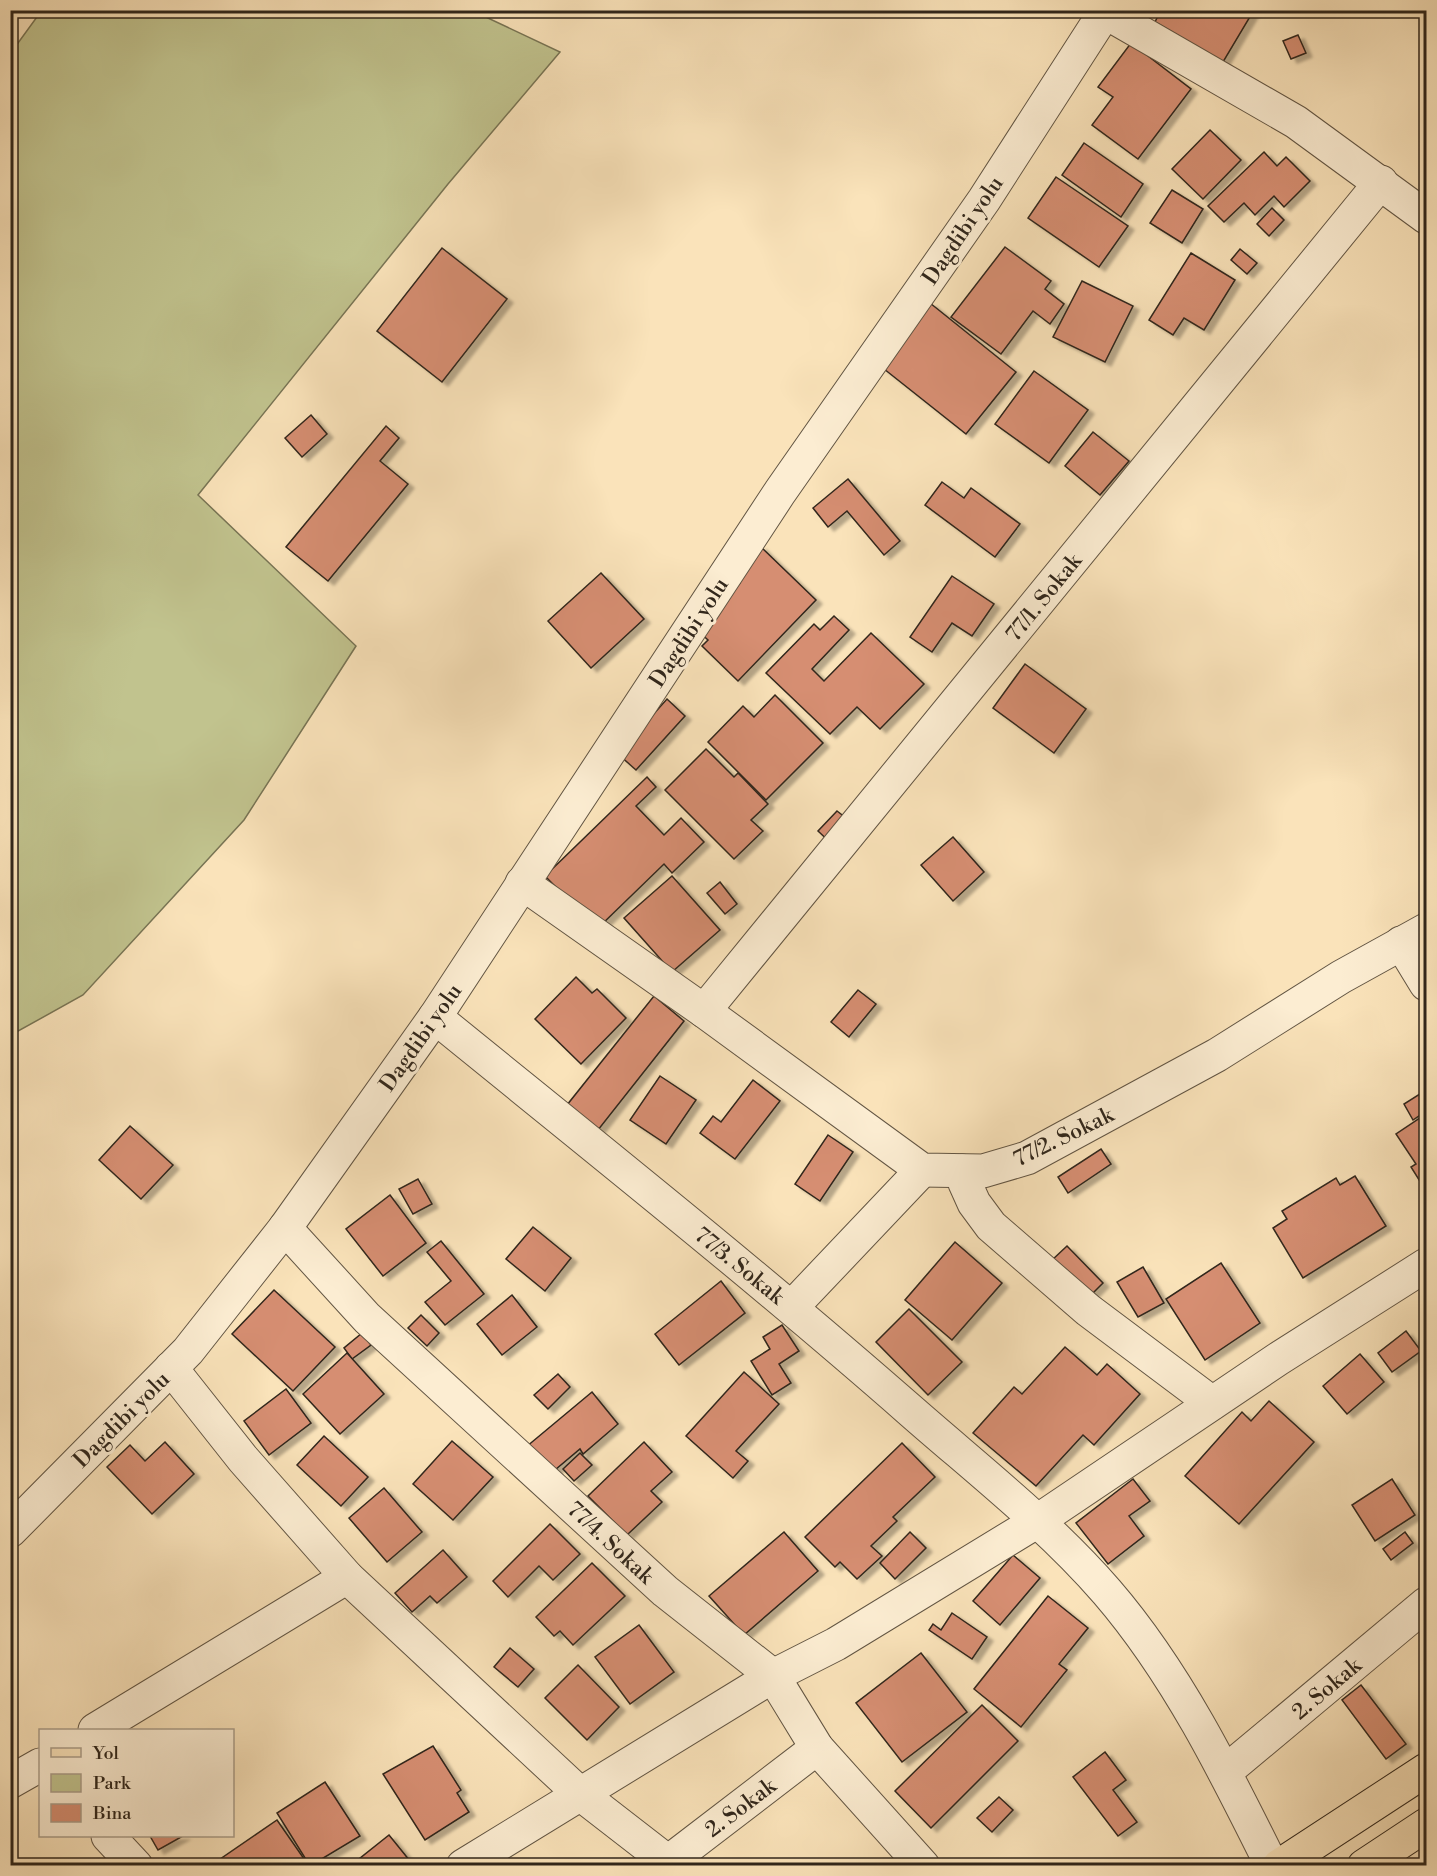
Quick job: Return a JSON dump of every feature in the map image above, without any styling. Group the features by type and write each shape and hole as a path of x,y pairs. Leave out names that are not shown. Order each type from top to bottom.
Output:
{"main road":[{"path":"1279,1866 1426,1770"},
{"path":"1364,1866 1426,1825"}],"street":[{"name":"Dagdibi yolu","path":"10,1531 188,1351 285,1228 435,1017 780,492 984,200 1105,11 1296,122 1426,217"},
{"name":"77/1. Sokak","path":"704,1011 1381,182"},
{"path":"522,883 704,1011 922,1170 792,1307"},
{"path":"1414,936 1426,984"},
{"name":"77/2. Sokak","path":"922,1170 983,1171 1027,1158 1217,1055 1341,977 1414,936"},
{"name":"77/3. Sokak","path":"435,1017 792,1307 1036,1522 1106,1591 1158,1659 1225,1772 1272,1866"},
{"path":"962,1171 964,1183 974,1203 991,1226 1088,1310 1212,1403"},
{"name":"77/4. Sokak","path":"285,1228 368,1318 665,1592 773,1676 817,1748 923,1866"},
{"path":"463,1866 579,1792 773,1676 836,1644 1036,1522 1212,1403 1426,1265"},
{"path":"171,1368 243,1459 346,1576 579,1792 665,1864"},
{"path":"98,1729 346,1576"},
{"name":"2. Sokak","path":"1225,1772 1426,1604"},
{"name":"2. Sokak","path":"665,1864 817,1748"},
{"path":"10,1782 39,1766"},
{"path":"109,1837 136,1866"}],"green space":[{"path":"42,10 473,11 560,52 448,184 198,495 356,646 244,820 83,995 11,1035 10,54"}],"building":[{"path":"1161,10 1254,10 1223,62 1155,22"},
{"path":"1298,35 1306,53 1291,59 1283,41"},
{"path":"1131,43 1191,89 1138,159 1092,125 1113,97 1098,87"},
{"path":"1210,130 1241,160 1203,199 1172,169"},
{"path":"1084,143 1143,184 1121,217 1062,175"},
{"path":"1264,152 1277,166 1286,157 1310,181 1284,207 1274,196 1255,215 1244,203 1224,222 1208,206"},
{"path":"1056,177 1128,226 1099,267 1028,218"},
{"path":"1172,190 1203,209 1182,243 1150,223"},
{"path":"1272,208 1284,220 1269,236 1257,224"},
{"path":"1005,247 1051,281 1045,289 1064,304 1050,324 1033,311 1001,354 951,317"},
{"path":"442,248 507,299 442,382 377,331"},
{"path":"1240,249 1257,263 1247,274 1231,260"},
{"path":"1191,253 1235,280 1204,330 1184,318 1173,335 1149,320"},
{"path":"1082,281 1133,306 1105,362 1053,337"},
{"path":"930,303 1016,372 966,434 879,365"},
{"path":"1034,371 1088,410 1049,463 995,424"},
{"path":"311,415 327,434 302,457 285,438"},
{"path":"386,426 399,438 380,461 408,484 328,581 286,547"},
{"path":"1093,432 1129,461 1100,495 1065,466"},
{"path":"848,479 900,541 884,555 847,511 828,527 813,508"},
{"path":"942,482 964,498 971,488 1020,524 995,557 925,505"},
{"path":"760,546 816,600 738,681 702,646 708,640 696,629 740,583 732,575"},
{"path":"601,573 644,619 591,668 548,621"},
{"path":"952,576 994,604 972,636 952,623 932,652 910,637"},
{"path":"834,616 849,630 812,669 824,681 871,633 924,684 880,729 857,707 830,734 766,673 814,624 820,630"},
{"path":"1025,664 1086,709 1054,753 993,708"},
{"path":"775,695 823,743 766,800 708,742 743,706 754,717"},
{"path":"667,699 685,716 636,770 618,754"},
{"path":"706,749 734,777 738,773 768,804 751,820 763,831 734,859 665,790"},
{"path":"647,777 656,787 636,806 664,835 681,818 704,842 672,873 664,864 597,929 545,876"},
{"path":"837,811 854,824 835,847 818,831"},
{"path":"953,837 984,872 953,901 921,865"},
{"path":"672,876 720,930 672,972 624,918"},
{"path":"720,882 737,904 725,914 707,893"},
{"path":"576,977 592,993 597,989 626,1018 581,1064 535,1019"},
{"path":"858,990 876,1004 849,1037 831,1022"},
{"path":"654,996 684,1021 598,1130 567,1105"},
{"path":"660,1076 696,1100 666,1144 630,1120"},
{"path":"753,1080 780,1101 735,1159 700,1133 713,1116 721,1122"},
{"path":"1426,1090 1426,1111 1413,1120 1404,1104"},
{"path":"1426,1114 1426,1191 1411,1167 1416,1164 1396,1134"},
{"path":"130,1126 173,1165 141,1199 99,1160"},
{"path":"828,1135 853,1152 820,1201 795,1184"},
{"path":"1101,1149 1111,1164 1068,1193 1058,1177"},
{"path":"1355,1176 1386,1226 1303,1278 1273,1228 1287,1219 1282,1211 1336,1178 1340,1185"},
{"path":"418,1179 432,1204 413,1214 399,1189"},
{"path":"390,1195 426,1243 383,1276 346,1229"},
{"path":"533,1227 571,1258 545,1291 506,1259"},
{"path":"441,1241 484,1294 445,1325 425,1302 451,1281 427,1252"},
{"path":"955,1242 1002,1283 952,1340 905,1300"},
{"path":"1067,1246 1103,1283 1088,1298 1051,1261"},
{"path":"1221,1263 1260,1323 1205,1360 1166,1299"},
{"path":"1143,1267 1164,1303 1138,1317 1117,1282"},
{"path":"721,1281 745,1313 679,1365 655,1334"},
{"path":"274,1290 335,1347 293,1391 232,1334"},
{"path":"512,1295 537,1327 502,1355 477,1324"},
{"path":"909,1309 962,1362 928,1395 876,1342"},
{"path":"421,1315 439,1333 427,1346 408,1328"},
{"path":"782,1325 799,1351 779,1364 791,1383 772,1395 751,1361 770,1349 763,1337"},
{"path":"1406,1331 1421,1351 1392,1372 1378,1353"},
{"path":"362,1333 371,1345 352,1359 344,1348"},
{"path":"1065,1347 1097,1375 1107,1364 1140,1394 1094,1445 1083,1435 1036,1486 973,1433 1014,1387 1022,1394"},
{"path":"347,1353 384,1394 340,1434 303,1394"},
{"path":"1360,1354 1384,1382 1347,1414 1323,1386"},
{"path":"744,1372 779,1404 736,1451 748,1461 733,1478 686,1436"},
{"path":"558,1374 570,1387 548,1409 534,1395"},
{"path":"286,1389 311,1423 269,1455 244,1421"},
{"path":"592,1392 618,1424 583,1454 580,1449 549,1475 526,1447"},
{"path":"1269,1401 1314,1442 1239,1524 1185,1476 1242,1412 1251,1421"},
{"path":"324,1436 368,1477 341,1506 297,1465"},
{"path":"452,1441 493,1477 453,1520 413,1484"},
{"path":"165,1442 194,1474 152,1514 107,1467 130,1445 145,1461"},
{"path":"644,1442 672,1472 651,1491 662,1502 627,1535 588,1496"},
{"path":"902,1443 935,1477 893,1517 897,1521 871,1546 882,1556 857,1579 840,1562 835,1567 805,1537"},
{"path":"580,1453 592,1465 574,1481 563,1469"},
{"path":"1133,1479 1150,1501 1129,1516 1144,1536 1108,1564 1076,1523"},
{"path":"1392,1479 1415,1515 1375,1541 1352,1505"},
{"path":"384,1488 422,1532 387,1562 349,1518"},
{"path":"550,1524 580,1554 553,1580 539,1566 508,1597 493,1581"},
{"path":"784,1532 818,1571 744,1635 709,1596"},
{"path":"910,1532 926,1548 895,1579 880,1563"},
{"path":"1405,1532 1413,1543 1391,1560 1383,1549"},
{"path":"443,1550 467,1577 437,1603 430,1596 412,1612 395,1593"},
{"path":"1013,1555 1040,1578 1000,1625 973,1601"},
{"path":"592,1563 625,1596 573,1645 560,1631 554,1636 536,1617"},
{"path":"1048,1596 1088,1628 1059,1664 1067,1670 1021,1727 974,1689"},
{"path":"952,1613 987,1637 972,1659 929,1630 933,1624 941,1630"},
{"path":"639,1625 674,1672 630,1704 595,1657"},
{"path":"510,1648 534,1669 518,1687 494,1667"},
{"path":"921,1653 967,1712 902,1762 856,1703"},
{"path":"578,1665 619,1707 587,1740 545,1698"},
{"path":"1361,1685 1406,1744 1386,1759 1342,1700"},
{"path":"982,1705 1018,1741 931,1828 895,1791"},
{"path":"433,1746 461,1790 457,1793 469,1812 425,1840 383,1774"},
{"path":"1105,1752 1126,1780 1113,1790 1137,1822 1118,1836 1073,1777"},
{"path":"325,1782 360,1836 310,1866 277,1813"},
{"path":"999,1797 1013,1810 992,1832 977,1818"},
{"path":"277,1820 309,1866 210,1866"},
{"path":"389,1835 410,1861 405,1866 364,1866 359,1859"},
{"path":"151,1837 181,1837 158,1850"}]}
